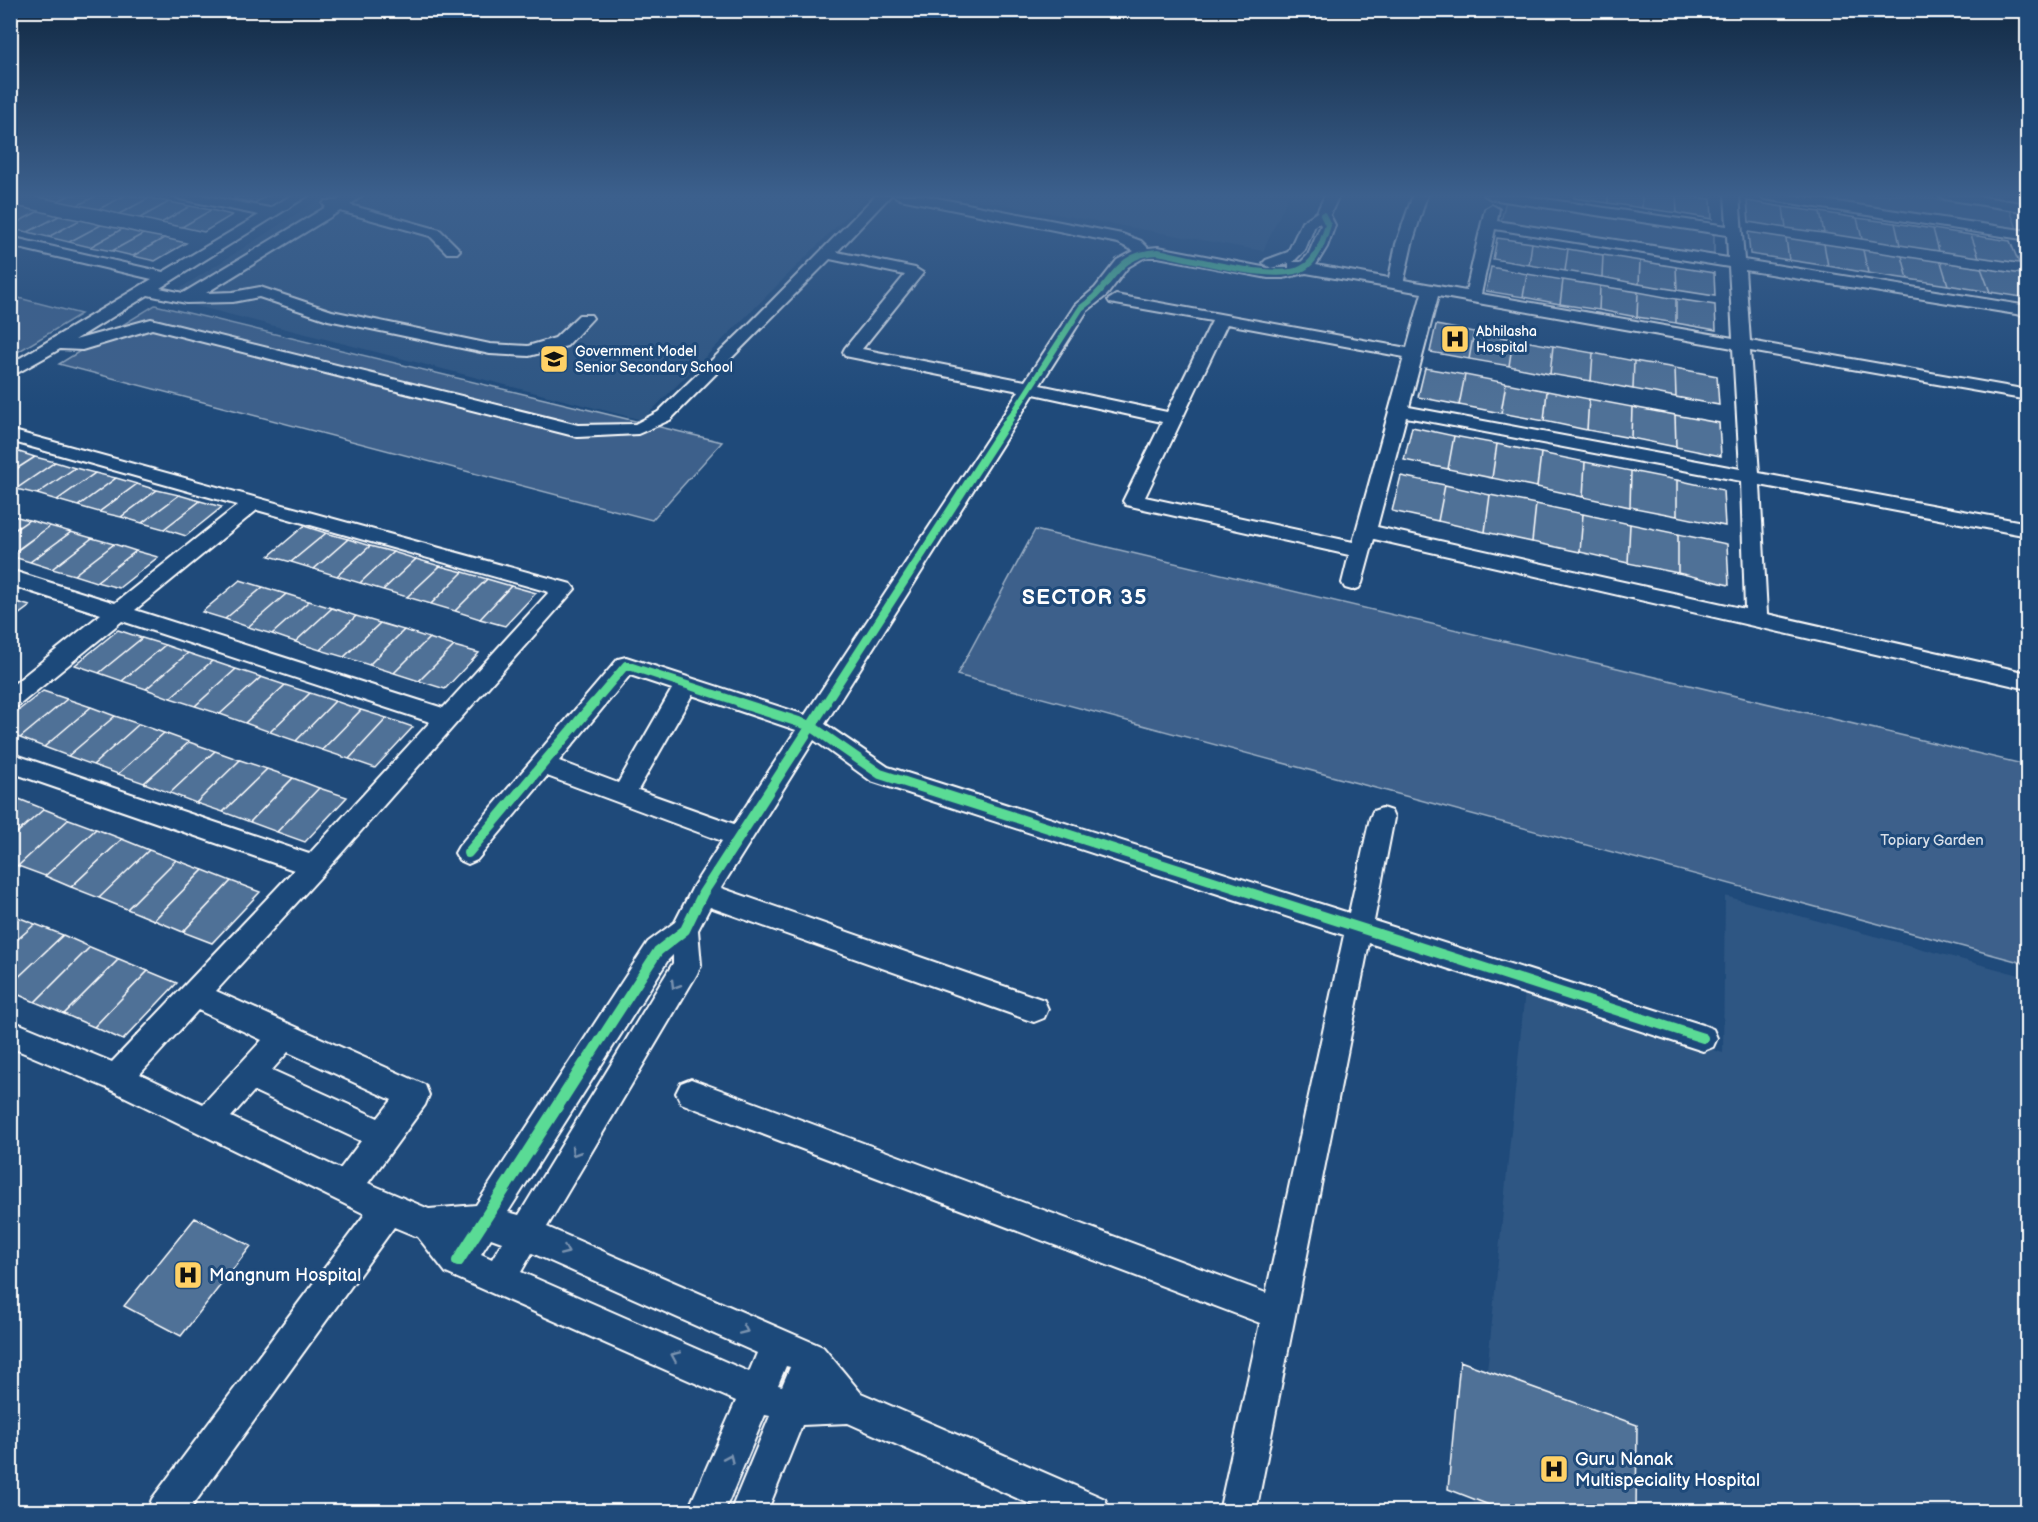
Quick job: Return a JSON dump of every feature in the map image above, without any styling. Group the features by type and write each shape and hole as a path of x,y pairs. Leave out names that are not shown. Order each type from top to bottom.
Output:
{"street":[{"path":"116,266 167,278"},
{"path":"10,372 186,266"},
{"path":"186,298 238,266"},
{"path":"57,344 82,345 151,324 578,431 638,429 664,416 755,328 814,266"},
{"path":"882,266 915,273 851,352 1173,419"},
{"path":"499,1278 687,965 686,930 703,893 1081,308 1094,302 1121,266"},
{"path":"1235,266 1278,274 1307,266"},
{"path":"1295,266 2028,395"},
{"path":"1395,285 1399,266"},
{"path":"1472,298 1479,266"},
{"path":"1737,266 1756,618"},
{"path":"1750,266 2028,311"},
{"path":"147,290 186,298 233,297 260,292 328,315 490,349 529,351 561,342 585,318"},
{"path":"1352,583 1431,291"},
{"path":"1116,300 1413,354"},
{"path":"1222,318 1133,501 1363,541 1756,618 2028,681"},
{"path":"1398,410 2028,530"},
{"path":"10,435 564,589 314,866 117,1078"},
{"path":"10,700 254,502"},
{"path":"10,577 446,718"},
{"path":"468,853 626,665 811,726 880,774 1703,1038"},
{"path":"623,795 686,685"},
{"path":"10,762 314,866"},
{"path":"542,765 739,837"},
{"path":"1237,1512 1382,818"},
{"path":"703,893 1034,1009"},
{"path":"458,1262 658,951 686,930"},
{"path":"194,995 414,1095 345,1188"},
{"path":"10,1033 117,1078 388,1209 429,1225 485,1220 526,1234 811,1359 849,1405 1092,1512"},
{"path":"207,1122 284,1036"},
{"path":"251,1075 383,1136"},
{"path":"691,1093 1279,1314"},
{"path":"165,1512 388,1209"},
{"path":"429,1225 458,1262 499,1278 791,1408 849,1405"},
{"path":"705,1512 778,1345"},
{"path":"748,1512 811,1359"}],"shaded area":[{"path":"215,266 797,266 642,420 165,298"},
{"path":"1725,896 2027,977 2027,1511 1473,1512 1525,991 1723,1053"}],"green space":[{"path":"11,296 81,314 11,356"},
{"path":"155,305 722,442 652,520 59,364"},
{"name":"Topiary Garden","path":"1035,530 2027,765 2027,964 957,675"}],"building":[{"path":"1535,266 1566,266 1565,271"},
{"path":"1566,266 1602,266 1602,277 1565,271"},
{"path":"1602,266 1640,266 1639,284 1602,277"},
{"path":"1640,266 1676,267 1677,290 1639,284"},
{"path":"1828,266 1866,266 1868,273"},
{"path":"1866,266 1905,266 1908,279 1868,273"},
{"path":"1905,266 1942,266 1948,285 1908,279"},
{"path":"1942,266 1981,268 1990,292 1948,285"},
{"path":"1491,267 1527,274 1523,297 1486,291"},
{"path":"1676,267 1714,273 1715,296 1677,290"},
{"path":"1981,268 2022,274 2028,289 2028,298 1990,292"},
{"path":"1527,274 1563,280 1560,304 1523,297"},
{"path":"1563,280 1600,286 1599,310 1560,304"},
{"path":"1600,286 1638,292 1637,317 1599,310"},
{"path":"1638,292 1676,299 1676,323 1637,317"},
{"path":"1676,299 1715,305 1716,330 1676,323"},
{"path":"1436,325 1474,332 1469,359 1430,352"},
{"path":"1474,332 1513,339 1509,366 1469,359"},
{"path":"1513,339 1553,346 1550,374 1509,366"},
{"path":"1553,346 1593,353 1591,381 1550,374"},
{"path":"1593,353 1634,361 1633,389 1591,381"},
{"path":"1634,361 1675,368 1676,397 1633,389"},
{"path":"1425,368 1465,375 1459,405 1418,397"},
{"path":"1675,368 1717,376 1719,405 1676,397"},
{"path":"1465,375 1506,383 1501,413 1459,405"},
{"path":"1506,383 1547,391 1544,421 1501,413"},
{"path":"1547,391 1589,399 1587,430 1544,421"},
{"path":"1589,399 1632,407 1631,438 1587,430"},
{"path":"1632,407 1675,415 1676,447 1631,438"},
{"path":"1675,415 1719,423 1721,456 1676,447"},
{"path":"1412,427 1454,436 1448,469 1404,460"},
{"path":"1454,436 1497,444 1492,478 1448,469"},
{"path":"1497,444 1541,453 1537,487 1492,478"},
{"path":"16,451 35,457 10,473 10,455"},
{"path":"1541,453 1585,462 1583,497 1537,487"},
{"path":"35,457 55,462 16,489 10,487 10,473"},
{"path":"55,462 75,468 37,494 16,489"},
{"path":"1585,462 1631,471 1630,507 1583,497"},
{"path":"75,468 95,473 57,500 37,494"},
{"path":"1631,471 1677,480 1677,516 1630,507"},
{"path":"95,473 116,478 78,506 57,500"},
{"path":"1401,476 1445,485 1438,521 1392,511"},
{"path":"116,478 137,484 99,512 78,506"},
{"path":"1677,480 1723,490 1725,526 1677,516"},
{"path":"137,484 157,490 121,517 99,512"},
{"path":"1445,485 1490,495 1485,532 1438,521"},
{"path":"157,490 179,495 142,523 121,517"},
{"path":"179,495 200,501 164,529 142,523"},
{"path":"1490,495 1536,504 1532,542 1485,532"},
{"path":"200,501 222,507 186,536 164,529"},
{"path":"1536,504 1583,514 1580,552 1532,542"},
{"path":"1583,514 1630,524 1628,563 1580,552"},
{"path":"10,515 29,520 10,533"},
{"path":"29,520 50,526 10,555 10,533"},
{"path":"1630,524 1678,534 1678,573 1628,563"},
{"path":"50,526 71,532 30,562 10,556"},
{"path":"304,526 326,533 291,562 269,556"},
{"path":"71,532 92,538 52,569 30,562"},
{"path":"326,533 348,539 314,569 291,562"},
{"path":"1678,534 1727,544 1729,585 1678,573"},
{"path":"92,538 114,544 74,575 52,569"},
{"path":"348,539 370,546 337,576 314,569"},
{"path":"114,544 136,551 96,582 74,575"},
{"path":"370,546 393,552 360,583 337,576"},
{"path":"136,551 158,557 119,588 96,582"},
{"path":"393,552 416,559 383,590 360,583"},
{"path":"416,559 440,566 407,597 383,590"},
{"path":"440,566 463,572 431,604 407,597"},
{"path":"463,572 487,579 455,611 431,604"},
{"path":"487,579 511,586 480,619 455,611"},
{"path":"240,580 263,587 225,619 202,612"},
{"path":"511,586 536,593 505,626 480,619"},
{"path":"263,587 286,594 248,627 225,619"},
{"path":"286,594 309,601 272,634 248,627"},
{"path":"10,600 30,606 10,621"},
{"path":"309,601 332,608 295,642 272,634"},
{"path":"332,608 356,616 320,650 295,642"},
{"path":"356,616 380,623 344,657 320,650"},
{"path":"380,623 404,630 369,665 344,657"},
{"path":"118,630 142,638 99,673 75,665"},
{"path":"404,630 429,638 394,673 369,665"},
{"path":"142,638 165,645 122,681 99,673"},
{"path":"429,638 454,646 419,681 394,673"},
{"path":"165,645 188,653 146,689 122,681"},
{"path":"454,646 479,653 445,689 419,681"},
{"path":"188,653 212,661 170,698 146,689"},
{"path":"212,661 236,669 195,706 170,698"},
{"path":"236,669 261,677 220,714 195,706"},
{"path":"261,677 285,685 245,723 220,714"},
{"path":"285,685 310,693 270,732 245,723"},
{"path":"43,691 67,699 20,738 10,734 10,717"},
{"path":"310,693 335,701 296,741 270,732"},
{"path":"67,699 91,707 44,747 20,738"},
{"path":"335,701 361,710 322,750 296,741"},
{"path":"91,707 115,716 68,756 44,747"},
{"path":"361,710 387,718 349,759 322,750"},
{"path":"115,716 139,724 93,765 68,756"},
{"path":"387,718 413,727 375,768 349,759"},
{"path":"139,724 164,733 118,774 93,765"},
{"path":"164,733 189,742 144,783 118,774"},
{"path":"189,742 215,751 170,793 144,783"},
{"path":"215,751 240,760 196,803 170,793"},
{"path":"240,760 267,769 223,812 196,803"},
{"path":"267,769 293,778 250,822 223,812"},
{"path":"293,778 319,788 277,832 250,822"},
{"path":"319,788 347,797 305,842 277,832"},
{"path":"19,799 44,809 10,839 10,807"},
{"path":"44,809 69,819 18,866 10,863 10,839"},
{"path":"69,819 96,829 45,876 18,866"},
{"path":"96,829 122,839 71,887 45,876"},
{"path":"122,839 149,850 99,898 71,887"},
{"path":"149,850 176,860 127,909 99,898"},
{"path":"176,860 203,870 154,920 127,909"},
{"path":"203,870 231,881 183,932 154,920"},
{"path":"231,881 260,892 212,943 183,932"},
{"path":"10,914 35,924 10,946"},
{"path":"35,924 63,935 10,985 10,946"},
{"path":"63,935 90,947 35,1002 10,991 10,985"},
{"path":"90,947 119,959 64,1014 35,1002"},
{"path":"119,959 148,971 94,1027 64,1014"},
{"path":"148,971 177,983 123,1040 94,1027"},
{"path":"195,1218 251,1246 181,1336 124,1306"},
{"path":"1460,1361 1637,1425 1636,1512 1507,1512 1448,1489"}],"cycle path":[{"path":"458,1261 658,951 685,930 703,893 1081,308 1101,292 1120,266"},
{"path":"1231,266 1268,273 1294,272 1306,266"},
{"path":"468,853 626,665 811,726 880,774 1703,1038"}],"place":[{"name":"Abhilasha Hospital","path":"1455,339"},
{"name":"Government Model Senior Secondary School","path":"554,359"},
{"name":"Mangnum Hospital","path":"188,1275"},
{"name":"Guru Nanak Multispeciality Hospital","path":"1554,1469"}],"district":[{"name":"SECTOR 35","path":"1085,597"}]}
